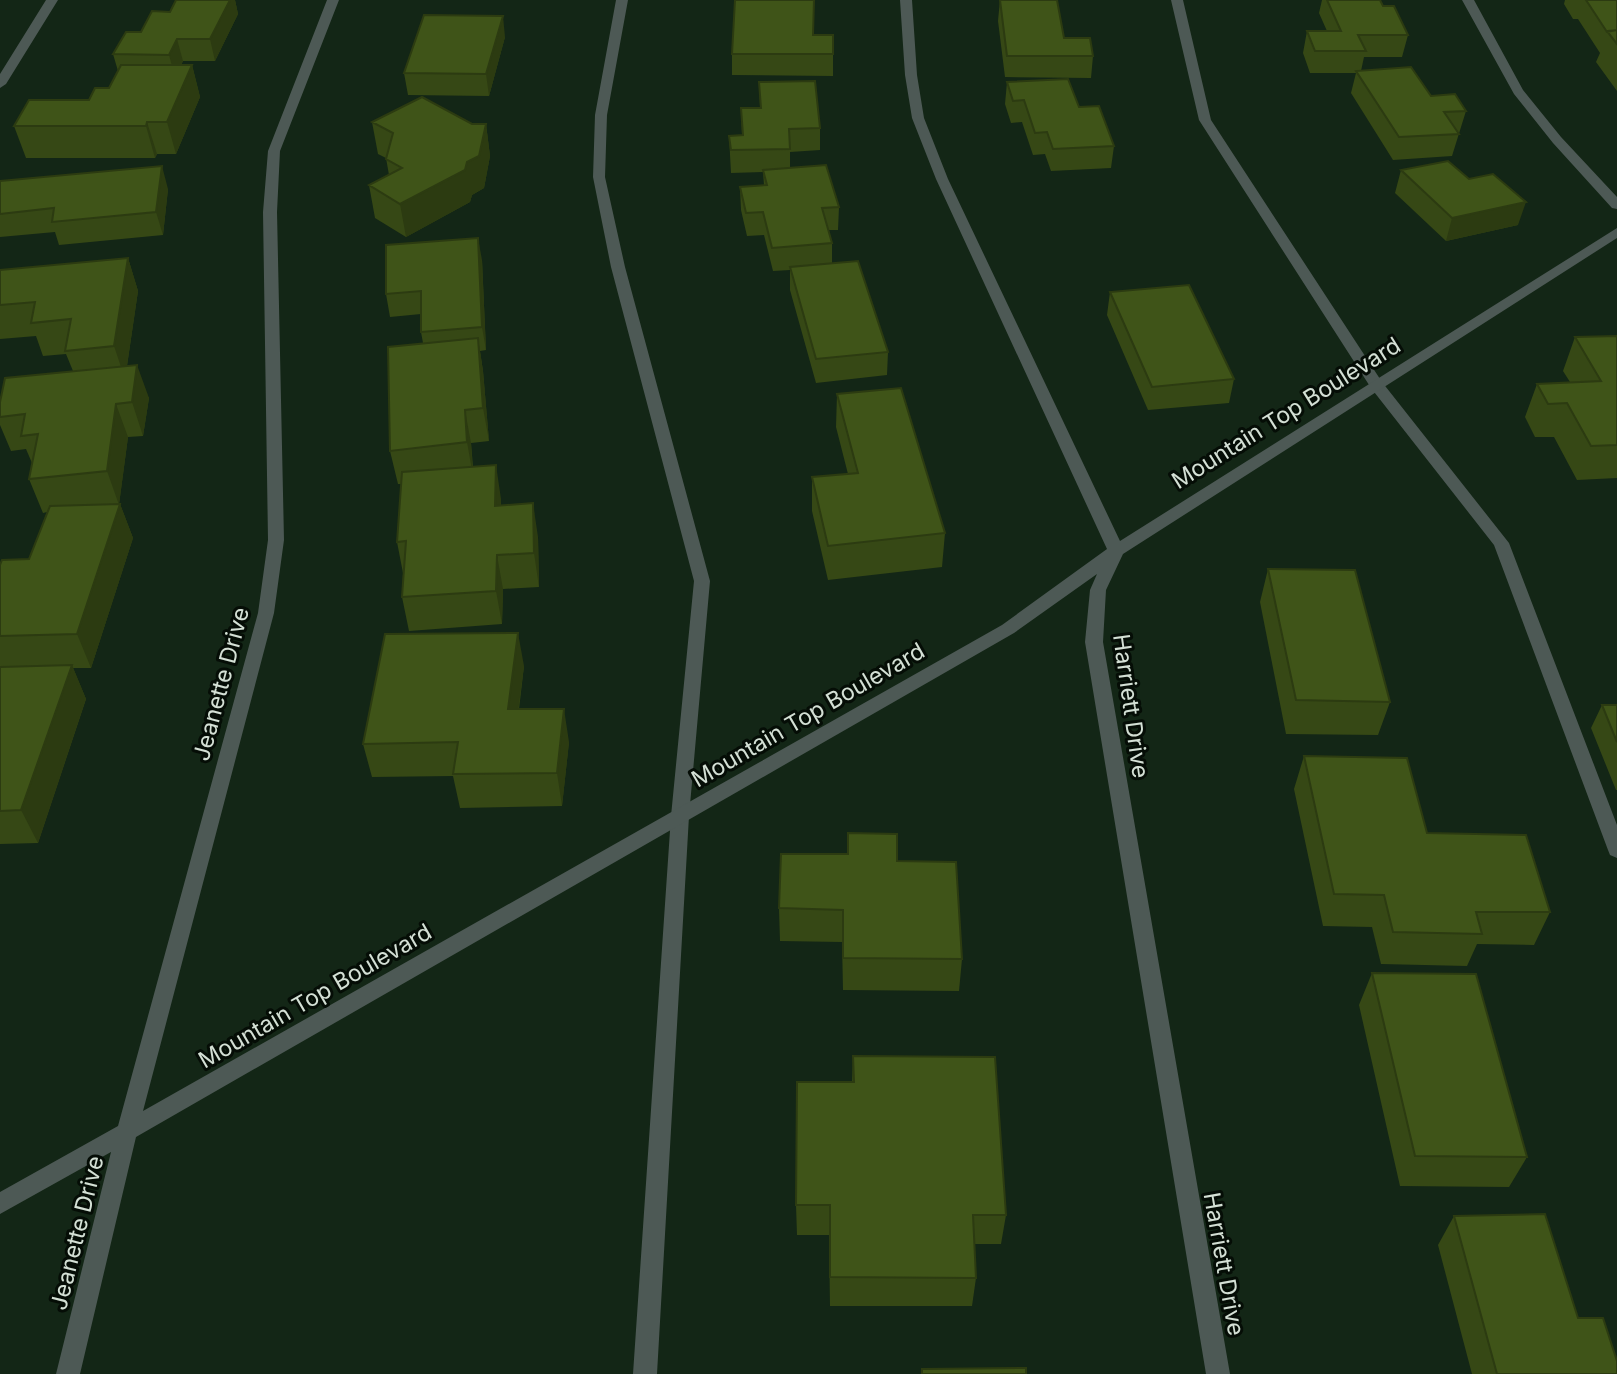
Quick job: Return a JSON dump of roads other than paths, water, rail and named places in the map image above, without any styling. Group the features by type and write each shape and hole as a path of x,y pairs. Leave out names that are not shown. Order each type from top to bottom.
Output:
{"street":[{"path":"0,84 52,0"},
{"name":"Jeanette Drive","path":"68,1374 127,1131 266,613 276,540 271,212 274,151 334,0"},
{"path":"622,0 601,115 599,177 618,267 702,582 680,816 645,1374"},
{"path":"906,0 911,75 918,118 942,179 1115,551"},
{"path":"1177,0 1205,120 1376,385 1500,543 1617,850"},
{"path":"1468,0 1518,91 1557,140 1617,205"},
{"name":"Mountain Top Boulevard","path":"0,1204 1007,629 1050,601 1115,551 1617,232"},
{"name":"Harriett Drive","path":"1115,551 1098,590 1094,642 1218,1374"}]}
